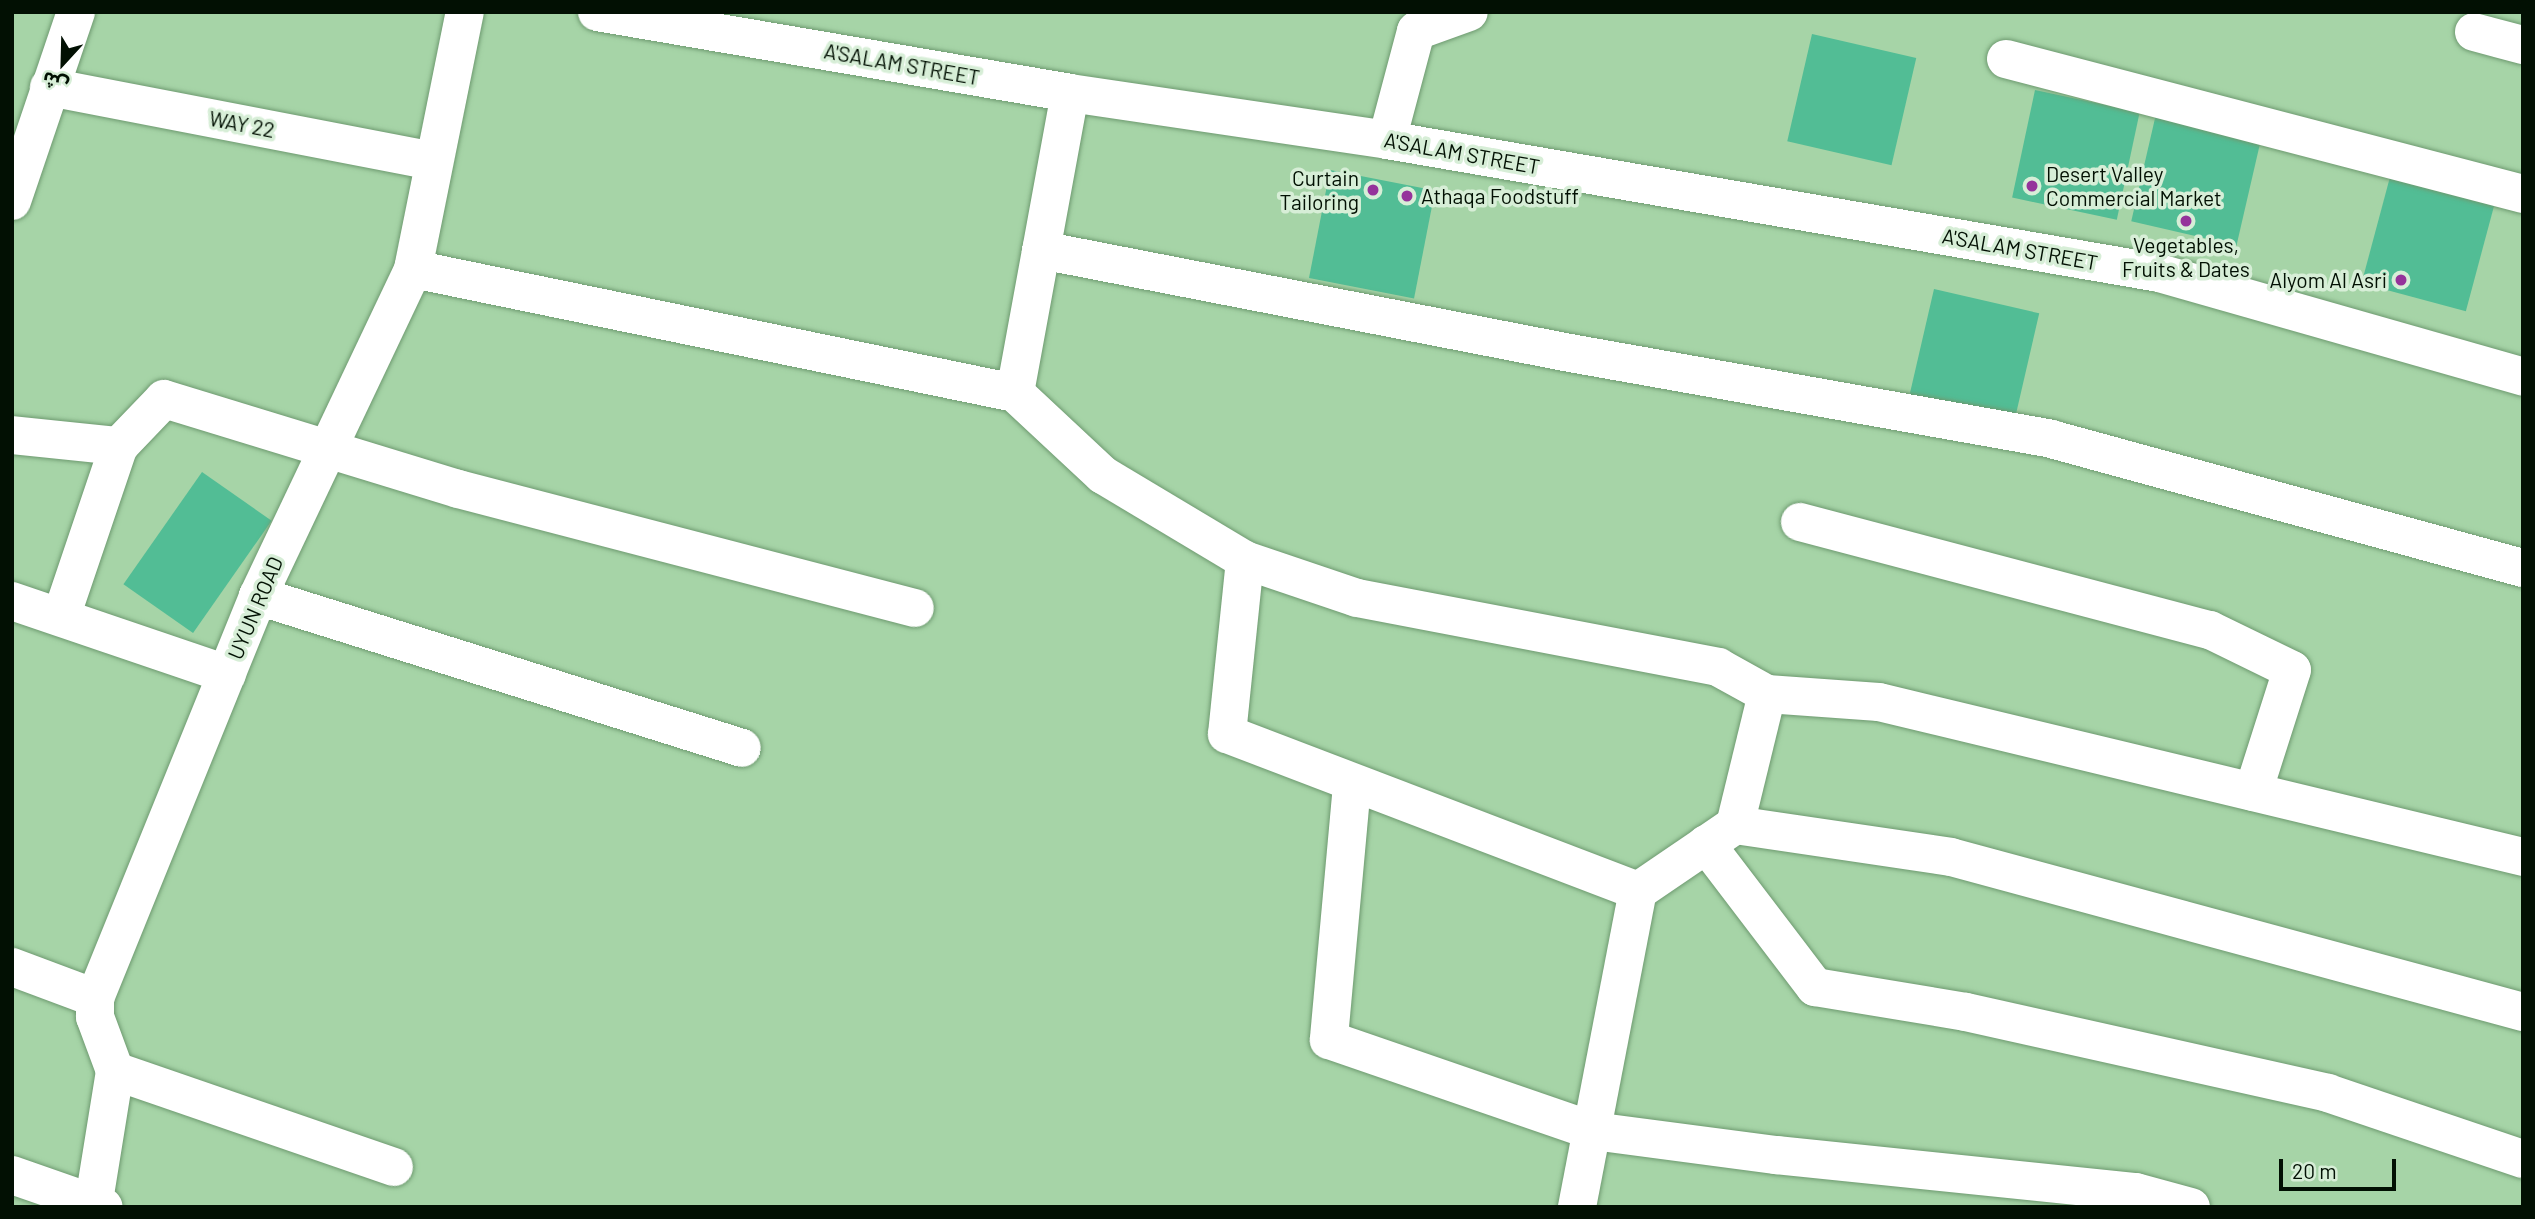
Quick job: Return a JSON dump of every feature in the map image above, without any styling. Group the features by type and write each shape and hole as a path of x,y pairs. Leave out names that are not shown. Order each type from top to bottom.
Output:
{"street":[{"path":"12,201 76,12"},
{"name":"UYUN ROAD","path":"94,998 258,596 413,269 465,12"},
{"name":"A'SALAM STREET","path":"597,12 1070,93 1387,140 2159,273 2523,377"},
{"path":"1387,140 1416,31 1469,12"},
{"path":"2474,32 2523,45"},
{"path":"2006,60 2523,194"},
{"name":"WAY 22","path":"49,88 434,161"},
{"path":"1015,393 1070,93"},
{"path":"1041,250 1584,356 2051,439 2523,568"},
{"path":"413,269 1015,393 1103,475 1245,560 1357,598 1718,667 1767,694 1879,702 2523,858"},
{"path":"62,614 119,446 164,399 327,451 915,608"},
{"path":"12,435 119,446"},
{"path":"1800,522 2210,631 2292,670 2253,792"},
{"path":"1245,560 1227,734 1352,785 1638,891"},
{"path":"258,596 742,748"},
{"path":"12,601 62,614 227,674"},
{"path":"1577,1207 1638,891 1721,835 1767,694"},
{"path":"1352,785 1329,1040 1592,1130 1776,1156 2136,1192 2191,1207"},
{"path":"1721,835 1951,858 2523,1012"},
{"path":"1721,835 1815,987 1966,1012 2328,1093 2523,1159"},
{"path":"12,967 94,998 95,1017 115,1071 97,1206 12,1175"},
{"path":"115,1071 394,1167"}],"building":[{"path":"1812,34 1916,58 1892,165 1787,141"},
{"path":"2035,90 2140,112 2117,220 2012,198"},
{"path":"2156,114 2261,138 2236,245 2131,221"},
{"path":"1330,170 1435,190 1414,298 1309,278"},
{"path":"2390,177 2494,205 2466,311 2362,283"},
{"path":"1934,289 2039,313 2014,420 1909,396"},
{"path":"202,472 272,521 193,633 123,584"}],"place":[{"name":"Desert Valley Commercial Market","path":"2032,186"},
{"name":"Curtain Tailoring","path":"1373,190"},
{"name":"Athaqa Foodstuff","path":"1407,196"},
{"name":"Vegetables, Fruits & Dates","path":"2186,221"},
{"name":"Alyom Al Asri","path":"2401,280"}]}
